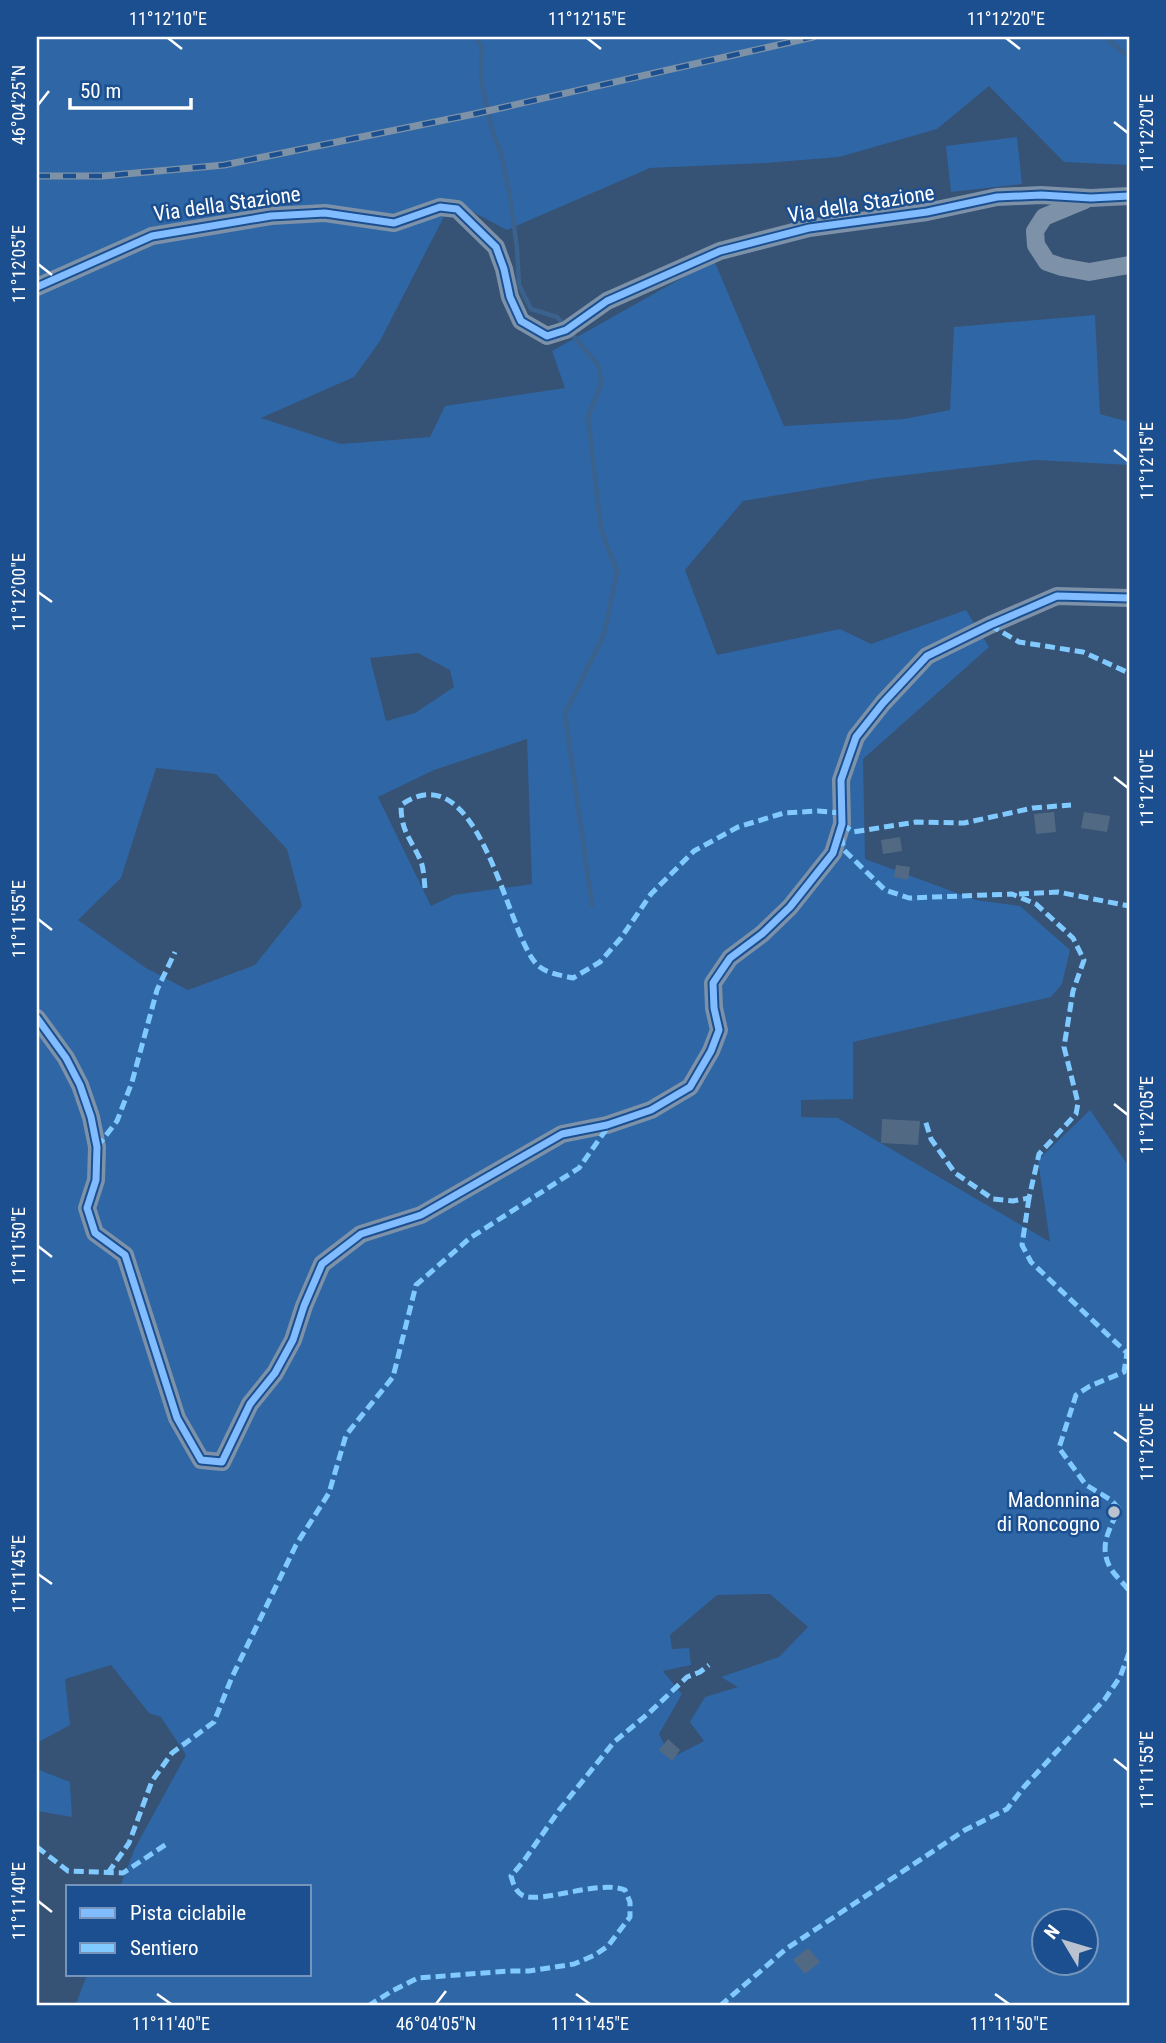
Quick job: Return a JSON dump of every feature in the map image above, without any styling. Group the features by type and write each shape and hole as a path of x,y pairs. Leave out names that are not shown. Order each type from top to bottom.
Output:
{"street":[{"name":"Via della Stazione","path":"37,287 152,236 271,216 325,214 394,223 440,207 457,209 496,247 505,268 510,297 521,321 547,336 566,330 607,301 720,251 809,228 927,212 997,197 1129,196"},
{"path":"1091,198 1044,217 1035,231 1036,245 1047,262 1062,267 1089,272 1129,265"},
{"path":"37,1018 66,1058 80,1085 91,1117 96,1147 96,1180 87,1208 95,1233 125,1255 177,1418 201,1461 222,1462 250,1404 275,1373 293,1340 322,1264 361,1234 421,1215 562,1133 607,1125 651,1110 690,1087 711,1051 719,1030 714,1008 713,984 730,958 762,934 790,907 833,853 842,824 841,780 856,737 883,702 928,656 1057,596 1129,598"}],"shaded area":[{"path":"37,37 1129,37 1129,165 1064,162 989,86 937,129 839,157 650,168 507,230 452,201 380,341 354,377 261,418 341,444 430,437 445,406 565,388 552,351 714,260 784,426 904,419 950,410 954,327 1095,315 1100,414 1129,422 1129,465 1036,460 880,478 743,501 685,570 717,655 840,629 871,644 966,610 989,647 863,759 865,859 976,900 1020,906 1070,950 1062,984 1051,997 853,1042 853,1099 801,1100 801,1117 838,1118 1050,1242 1038,1160 1090,1110 1129,1167 1129,2006 75,2006 87,1976 312,1976 312,1885 121,1885 135,1848 186,1755 161,1717 149,1713 111,1665 65,1679 70,1725 37,1743","holes":["418,653 450,670 454,687 415,713 386,721 370,658","527,739 532,884 454,895 431,906 378,797 434,770","156,768 216,774 287,849 302,906 255,965 188,990 146,968 78,920 121,878","770,1594 808,1627 779,1657 721,1677 738,1687 705,1697 690,1722 704,1741 671,1758 659,1734 682,1694 663,1671 691,1665 689,1648 672,1649 670,1635 717,1595"]},
{"path":"1017,137 1022,184 951,192 946,146"},
{"path":"37,1769 70,1782 72,1817 37,1811"}],"building":[{"path":"1054,812 1056,832 1036,834 1034,814"},
{"path":"1084,812 1110,816 1107,832 1081,828"},
{"path":"900,837 902,851 883,854 881,840"},
{"path":"896,865 910,867 908,880 894,877"},
{"path":"882,1119 920,1121 918,1145 881,1143"},
{"path":"668,1739 680,1750 672,1761 659,1750"},
{"path":"808,1948 820,1962 805,1974 793,1960"}],"waterway":[{"path":"476,37 482,48 481,80 510,197 519,285 531,309 557,317 565,326"},
{"path":"1105,37 1129,57"},
{"path":"571,333 599,366 601,384 588,417 601,529 617,572 604,634 565,714 592,905"}],"railway":[{"path":"37,176 103,176 224,165 474,114 813,37"}],"marked path":[{"path":"990,625 1019,642 1083,652 1129,673"},
{"path":"425,888 421,862 404,828 401,805 428,795 450,801 469,821 486,849 523,941 537,965 546,971 573,978 600,962 621,938 651,894 694,851 738,827 784,813 842,813"},
{"path":"842,824 853,832 916,822 964,823 1033,808 1071,805"},
{"path":"841,836 844,850 885,890 909,898 1012,894 1036,904 1073,938 1084,960 1073,991 1064,1047 1078,1103 1076,1114 1039,1154 1029,1198 1013,1201 993,1199 955,1173 931,1139 925,1120"},
{"path":"1019,894 1058,892 1129,906"},
{"path":"97,1147 117,1121 132,1082 157,990 175,952"},
{"path":"108,1873 129,1843 152,1781 172,1753 214,1722 232,1677 296,1545 329,1493 346,1435 393,1377 416,1285 470,1238 579,1168 610,1124"},
{"path":"1029,1198 1022,1245 1031,1262 1127,1353 1124,1372 1076,1395 1059,1448 1086,1485 1111,1500 1119,1509 1106,1539 1105,1553 1111,1569 1129,1591"},
{"path":"720,2006 786,1949 965,1830 1007,1809 1105,1699 1120,1677 1129,1653"},
{"path":"368,2006 418,1978 529,1971 574,1964 608,1946 630,1917 630,1902 625,1890 614,1887 600,1888 530,1897 518,1891 511,1876 614,1742 687,1677 709,1665"},
{"path":"37,1847 68,1871 123,1873 168,1843"}],"cycle path":[{"path":"37,287 152,236 271,216 325,213 394,223 440,207 457,209 496,247 510,297 521,321 547,336 566,330 607,301 720,251 809,228 927,212 997,197 1129,196"},
{"path":"37,1018 66,1058 80,1085 91,1117 97,1147 96,1180 87,1208 95,1233 125,1255 177,1418 201,1460 222,1462 250,1404 275,1373 293,1340 322,1264 361,1234 421,1215 562,1134 607,1125 651,1110 690,1087 711,1051 719,1030 714,1008 713,983 730,958 762,934 790,907 833,853 842,824 841,780 856,737 883,703 927,656 1057,596 1129,598"}],"place":[{"name":"Madonnina di Roncogno","path":"1114,1512"}]}
